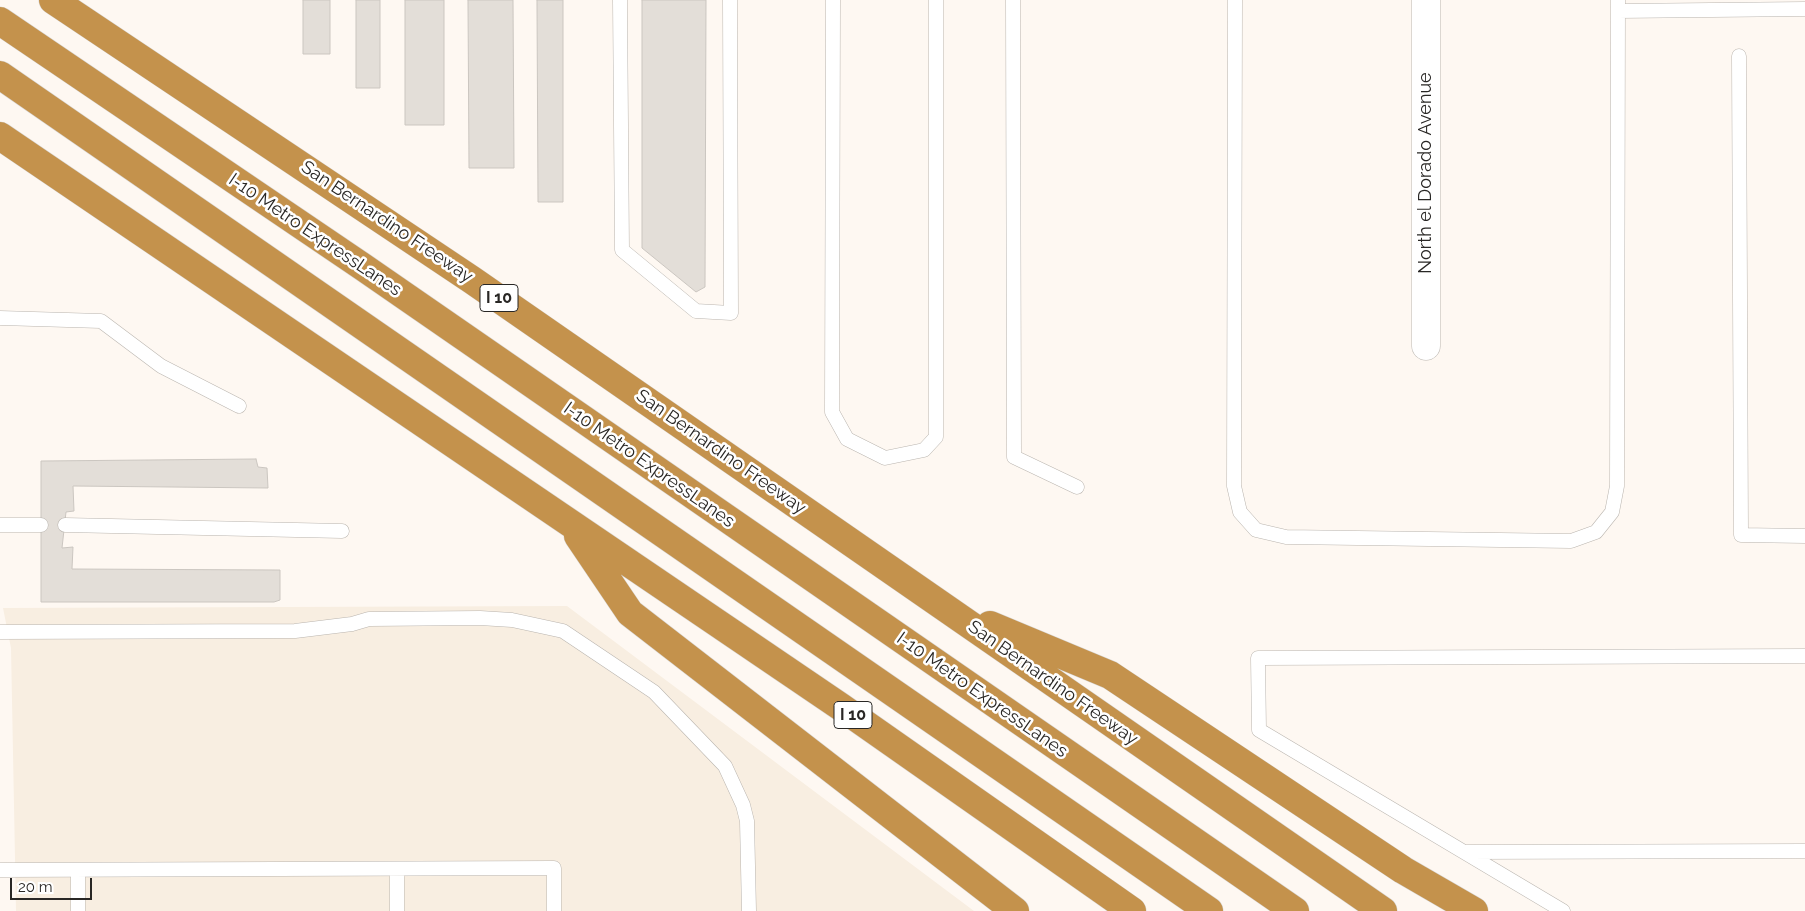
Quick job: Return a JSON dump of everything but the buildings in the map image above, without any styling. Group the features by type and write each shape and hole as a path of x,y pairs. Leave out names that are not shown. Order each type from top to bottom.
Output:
{"highway":[{"name":"San Bernardino Freeway","path":"53,0 480,285 1383,911"},
{"name":"I-10 Metro ExpressLanes","path":"0,21 363,267 1295,911"},
{"path":"0,75 1209,911"},
{"name":"I 10","path":"0,136 842,707 1132,911"},
{"path":"570,524 630,613 1015,911"},
{"path":"940,605 1110,675 1403,870 1474,911"}],"street":[{"name":"North el Dorado Avenue","path":"1426,0 1426,346"}],"lane":[{"path":"620,0 622,250 696,311 731,313 730,0"},
{"path":"833,0 832,412 847,439 885,458 924,450 936,437 936,0"},
{"path":"1013,0 1014,457 1077,487"},
{"path":"1236,0 1234,486 1240,512 1256,530 1286,537 1571,541 1596,532 1612,512 1616,486 1618,5 1805,9"},
{"path":"1739,56 1741,535 1805,536"},
{"path":"0,318 101,321 160,366 239,406"},
{"path":"0,525 41,525"},
{"path":"65,525 342,531"},
{"path":"0,632 295,631 352,624 369,618 480,618 512,620 563,631 654,692 725,766 743,805 747,821 749,911"},
{"path":"1563,911 1259,730 1258,658 1805,656"},
{"path":"1464,852 1805,851"},
{"path":"0,870 554,868 554,911"},
{"path":"397,869 397,911"},
{"path":"78,870 78,911"}],"shaded area":[{"path":"567,606 974,911 16,911 11,648 3,608"}]}
